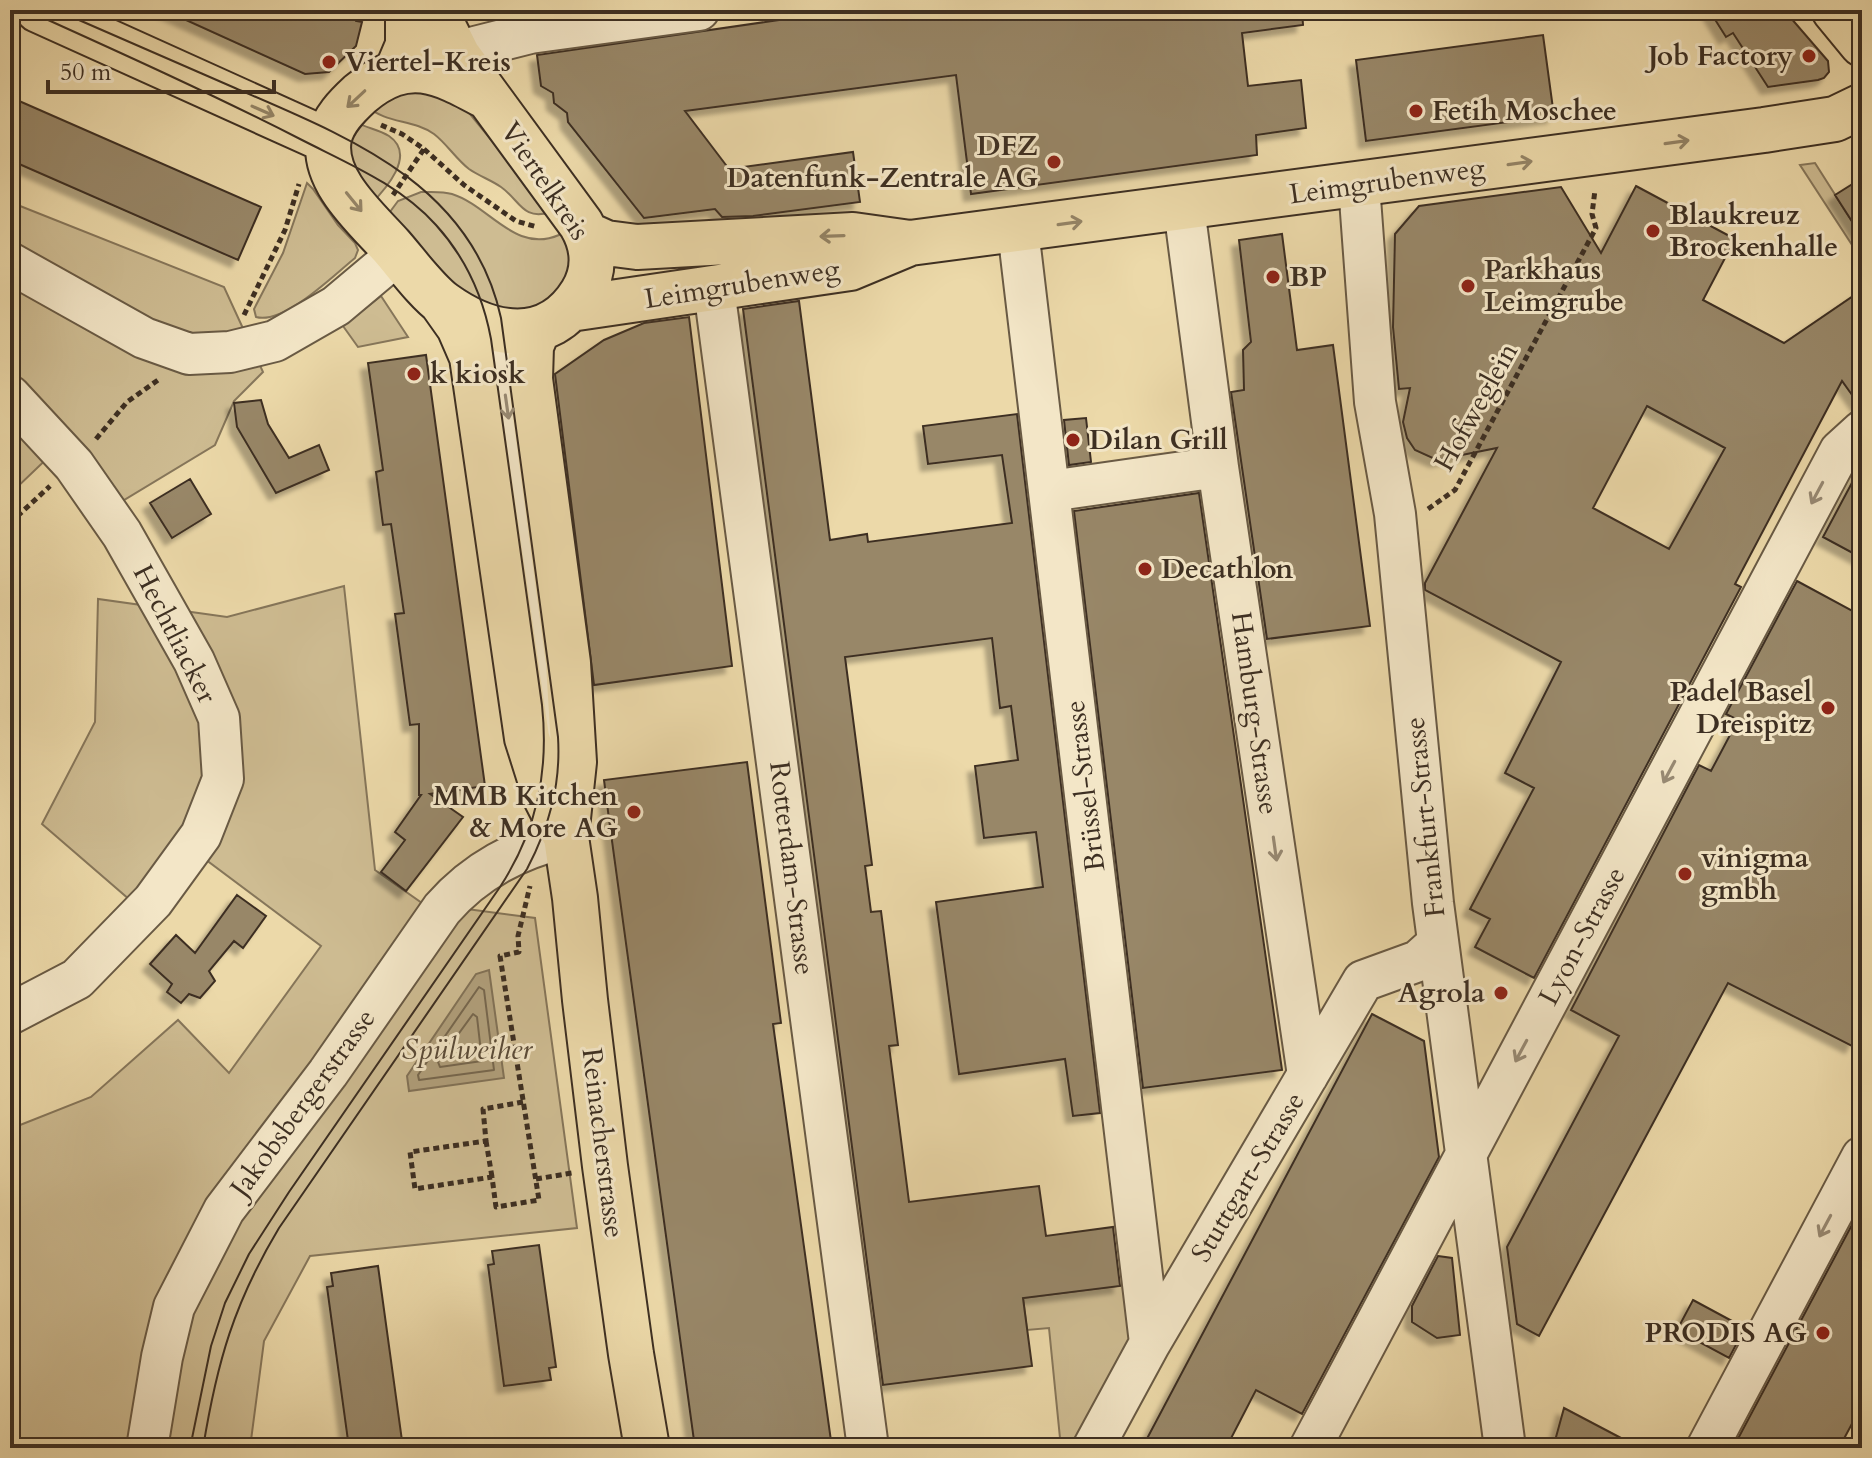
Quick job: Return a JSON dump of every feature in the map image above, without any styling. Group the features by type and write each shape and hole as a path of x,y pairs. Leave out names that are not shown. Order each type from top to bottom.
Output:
{"main road":[{"path":"38,10 315,156 331,168 338,182 442,303 534,323"},
{"path":"315,156 351,103 374,83 397,71 408,45 408,10"},
{"path":"435,10 458,56 487,97"},
{"path":"1834,10 1862,44"},
{"name":"Viertelkreis","path":"397,71 420,69 440,73 487,97 586,234 591,246 591,270 587,283 534,323"},
{"name":"Leimgrubenweg","path":"586,234 622,246 853,235 910,243 1821,122 1862,106"},
{"path":"708,242 714,289"},
{"name":"Leimgrubenweg","path":"534,323 714,289 850,268 910,243"},
{"name":"Reinacherstrasse","path":"442,303 459,327 472,357 527,738 546,798 566,837"},
{"name":"Reinacherstrasse","path":"534,323 530,379 559,585 574,762 566,837 605,1166 647,1448"}],"street":[{"path":"458,56 475,47 530,33 699,10"},
{"name":"Frankfurt-Strasse","path":"1359,185 1375,402 1395,514 1438,943 1505,1448"},
{"name":"Hamburg-Strasse","path":"1184,208 1218,467 1308,1075"},
{"name":"Brüssel-Strasse","path":"1018,230 1150,1343"},
{"path":"10,263 144,338 189,354 230,352 275,341 336,306 398,254"},
{"name":"Rotterdam-Strasse","path":"714,289 868,1448"},
{"path":"534,323 552,752 546,798"},
{"name":"Hechtliacker","path":"10,396 74,465 122,534 194,661 219,718 223,779 201,835 153,901 77,979 10,1014"},
{"name":"Lyon-Strasse","path":"1310,1448 1840,451 1862,431"},
{"path":"1050,491 1218,467"},
{"name":"Jakobsbergerstrasse","path":"147,1448 174,1307 224,1210 328,1073 442,909 458,891 483,871 521,850 566,837"},
{"name":"Stuttgart-Strasse","path":"1093,1448 1150,1343 1363,981 1418,961 1438,943"},
{"path":"1707,1448 1862,1157"}],"path":[{"path":"374,122 402,134 424,149 464,185 516,221 541,227"},
{"path":"386,202 408,177 424,149"},
{"name":"Hofweglein","path":"1395,514 1426,510 1455,490 1596,228 1592,214 1600,152"},
{"path":"230,352 315,156"},
{"path":"10,523 74,465 127,402"},
{"path":"523,1102 483,1109 496,1207 539,1200 500,956 519,952 518,936 532,881"},
{"path":"486,1141 410,1152 415,1189 492,1177"},
{"path":"536,1179 577,1173"}],"shaded area":[{"path":"393,86 458,99 551,212 534,214 527,211 501,187 469,169 434,134 383,116 367,106"},
{"path":"354,121 389,136 400,153 396,172 369,206 345,160"},
{"path":"1815,163 1862,237 1862,244 1854,248 1800,165"},
{"path":"307,183 355,243 358,250 355,258 294,306 280,314 256,317 254,309 283,253"},
{"path":"421,192 452,194 479,208 516,234 529,238 559,235 562,228 568,225 573,279 527,318 470,301 423,250 384,220 398,201"},
{"path":"10,202 224,287 263,372 234,401 215,445 106,511 58,448 10,494"},
{"path":"381,296 408,337 358,347 343,326"},
{"path":"344,586 375,870 422,903 535,918 577,1228 310,1256 264,1341 250,1448 10,1448 10,1129 91,1097 178,1020 229,1073 321,946 178,839 130,900 42,824 95,722 98,599 227,617"},
{"path":"1133,1284 1138,1332 1076,1448 1061,1448 1049,1328 1027,1330 1023,1298"}],"water":[{"name":"Spülweiher","path":"489,970 504,1078 409,1091 407,1076 476,974"}],"building":[{"path":"164,10 355,10 356,21 362,22 356,46 329,72 305,74"},
{"path":"848,10 1302,10 1303,25 1242,33 1248,86 1301,80 1306,128 1256,135 1257,155 971,194 956,75 685,111 729,169 853,152 860,202 753,216 722,217 715,209 644,218 568,122 567,113 554,103 553,93 541,86 537,55"},
{"path":"1709,10 1784,10 1828,61 1829,72 1818,80 1768,87 1733,33 1726,37"},
{"path":"1543,35 1554,116 1366,141 1356,60"},
{"path":"10,97 261,207 238,260 10,160"},
{"path":"1862,178 1862,237 1835,195"},
{"path":"1636,186 1735,239 1703,300 1784,343 1862,290 1862,409 1842,381 1735,584 1741,587 1534,978 1475,947 1490,919 1470,909 1534,788 1505,773 1561,662 1425,590 1425,583 1497,448 1437,460 1415,450 1407,438 1403,422 1410,388 1399,389 1393,327 1395,234 1419,206 1561,187 1601,253","holes":["1647,406 1725,448 1669,549 1593,508"]},
{"path":"1282,234 1297,350 1333,345 1370,626 1267,639 1231,392 1244,390 1243,350 1251,342 1239,240"},
{"path":"799,301 830,540 867,534 868,542 1012,523 1002,455 928,464 923,426 1017,414 1100,1113 1073,1116 1065,1059 959,1074 936,902 1043,887 1036,832 984,838 975,766 1018,760 1011,706 1000,708 992,638 845,657 872,865 865,866 871,912 881,911 898,1045 889,1046 909,1202 1039,1186 1046,1236 1113,1227 1120,1286 1023,1298 1032,1366 883,1385 743,309"},
{"path":"689,317 732,666 594,685 555,374 604,340 644,323"},
{"path":"426,355 485,786 430,794 463,817 406,891 381,872 405,840 395,832 421,795 419,724 410,725 395,614 404,613 391,524 383,525 376,472 383,470 368,363"},
{"path":"261,400 268,424 289,458 319,445 329,470 276,493 237,427 234,403"},
{"name":"Dilan Grill","path":"1086,418 1091,462 1069,465 1064,420"},
{"path":"1862,464 1862,558 1823,537"},
{"path":"190,479 211,514 172,538 150,503"},
{"path":"1199,493 1282,1070 1143,1088 1074,511"},
{"path":"1797,581 1862,616 1862,1027 1852,1046 1728,983 1539,1336 1517,1324 1507,1247 1619,1036 1571,1010 1699,765 1711,771 1738,720 1726,714"},
{"path":"747,762 781,1023 773,1024 832,1448 695,1448 604,780"},
{"path":"237,895 266,916 243,948 234,941 209,971 215,981 200,998 189,994 181,1003 167,992 172,984 150,964 176,935 195,953"},
{"path":"1372,1014 1424,1041 1439,1157 1302,1414 1256,1390 1226,1448 1142,1448"},
{"name":"PRODIS AG","path":"1862,1206 1862,1405 1839,1448 1733,1448"},
{"path":"539,1245 556,1367 549,1368 551,1380 504,1386 488,1265 494,1264 492,1251"},
{"path":"1438,1256 1452,1258 1460,1335 1437,1338 1412,1322 1412,1306"},
{"path":"378,1266 403,1448 349,1448 327,1287 333,1286 331,1273"},
{"path":"1693,1300 1745,1328 1729,1358 1677,1330"},
{"path":"1564,1408 1640,1448 1553,1448"}],"tram line":[{"path":"26,10 200,90 356,167 422,211 456,250 483,308 491,339 542,705 544,754 538,800 513,866 249,1254 225,1303 211,1346 190,1448"},
{"path":"56,10 278,106 361,147 400,171 434,199 463,232 486,272 501,318 558,737 558,772 552,805 527,869 263,1255 229,1334 214,1388 203,1448"}],"place":[{"name":"Job Factory","path":"1809,56"},
{"name":"Viertel-Kreis","path":"329,62"},
{"name":"Fetih Moschee","path":"1416,111"},
{"name":"DFZ Datenfunk-Zentrale AG","path":"1054,162"},
{"name":"Blaukreuz Brockenhalle","path":"1653,231"},
{"name":"BP","path":"1273,277"},
{"name":"Parkhaus Leimgrube","path":"1468,286"},
{"name":"k kiosk","path":"414,374"},
{"name":"Dilan Grill","path":"1073,440"},
{"name":"Decathlon","path":"1145,569"},
{"name":"Padel Basel Dreispitz","path":"1828,708"},
{"name":"MMB Kitchen & More AG","path":"634,812"},
{"name":"vinigma gmbh","path":"1685,874"},
{"name":"Agrola","path":"1501,993"},
{"name":"PRODIS AG","path":"1823,1333"}]}
